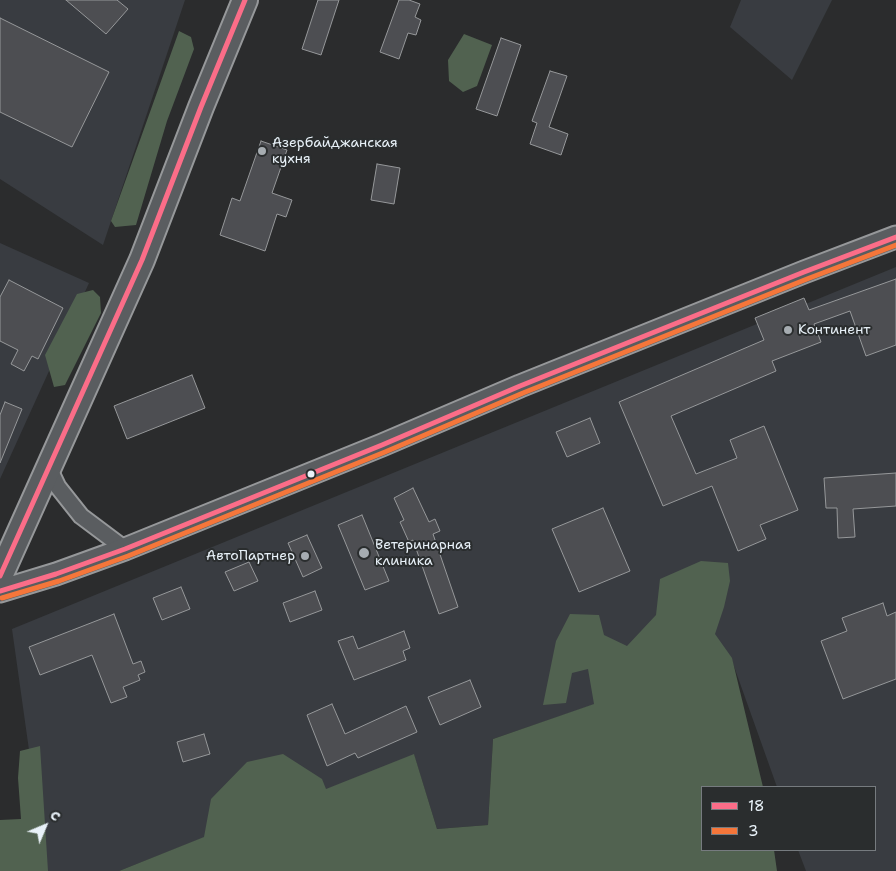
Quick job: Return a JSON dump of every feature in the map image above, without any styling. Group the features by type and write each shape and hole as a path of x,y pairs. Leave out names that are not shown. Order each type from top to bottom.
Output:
{"main road":[{"path":"0,576 142,260 245,0"}],"street":[{"path":"0,591 56,574 118,551 804,272 896,237"},
{"path":"48,466 58,487 81,516 118,551"}],"shaded area":[{"path":"0,0 185,0 103,245 0,179"},
{"path":"741,0 832,0 792,80 730,27"},
{"path":"0,243 89,283 0,479"},
{"path":"896,267 896,871 806,871 798,851 876,851 876,786 777,786 731,658 493,739 488,825 437,829 414,755 119,871 46,871 12,629"}],"green space":[{"path":"179,31 191,37 194,49 167,121 136,225 115,227 111,221"},
{"path":"464,34 492,45 477,86 463,92 449,81 448,60"},
{"path":"93,290 100,297 101,313 65,385 54,387 45,355 77,294"},
{"path":"701,561 728,563 730,581 715,634 732,658 763,786 701,786 701,851 774,851 777,871 119,871 204,837 211,799 247,762 283,754 322,779 326,789 414,754 437,829 488,825 493,739 594,704 588,669 572,673 566,703 543,705 556,641 570,614 599,615 604,635 627,646 656,615 660,579"},
{"path":"40,746 48,871 0,871 0,820 21,819 18,778 20,751"}],"building":[{"path":"66,0 117,0 128,9 106,34"},
{"path":"318,0 339,0 321,55 302,49"},
{"path":"399,0 409,0 420,4 415,17 421,20 416,35 408,33 399,59 380,52"},
{"path":"0,18 109,72 72,147 0,112"},
{"path":"501,38 521,45 497,116 476,109"},
{"path":"550,71 567,76 549,127 568,134 561,155 530,144 537,123 532,121"},
{"path":"261,141 287,150 272,193 292,200 286,217 277,214 265,251 220,235 232,198 240,201"},
{"path":"377,164 400,168 394,204 371,200"},
{"path":"896,279 896,345 866,356 850,311 814,324 821,342 772,361 776,371 671,416 696,474 737,458 730,440 764,426 798,510 760,525 766,539 738,551 712,486 663,506 619,402 764,340 755,318 804,298 809,310"},
{"path":"9,280 63,308 38,359 32,356 24,371 11,364 18,350 0,341 0,297"},
{"path":"192,375 205,408 127,439 114,406"},
{"path":"5,402 22,409 0,463 0,415"},
{"path":"590,418 600,443 567,457 556,432"},
{"path":"896,473 896,506 853,509 855,537 838,538 837,508 826,508 824,478"},
{"path":"413,488 429,522 435,519 440,531 433,534 458,607 439,614 413,540 409,542 400,522 404,520 394,498"},
{"path":"603,508 630,571 579,592 552,529"},
{"name":"Ветеринарная клиника","path":"362,515 389,581 365,590 338,525"},
{"name":"АвтоПартнер","path":"307,535 322,568 303,577 288,543"},
{"path":"249,562 258,581 234,591 225,572"},
{"path":"181,587 190,609 162,620 153,598"},
{"path":"315,591 322,610 290,622 283,603"},
{"path":"883,603 887,616 896,612 896,679 843,699 821,641 847,631 842,618"},
{"path":"114,614 133,664 141,661 145,672 138,675 140,680 123,687 127,697 111,703 92,655 40,675 29,647"},
{"path":"404,631 410,648 403,651 406,660 354,680 338,641 353,636 358,649"},
{"path":"470,680 481,707 440,725 428,697"},
{"path":"332,704 345,734 406,706 417,732 358,758 355,753 327,766 307,715"},
{"path":"204,734 210,754 183,762 177,742"}],"transit line":[{"name":"18","path":"0,576 142,260 245,0"},
{"name":"18","path":"0,591 56,574 125,549 382,445 520,386 896,237"},
{"name":"3","path":"2,598 59,581 128,556 385,452 523,393 896,245"}],"place":[{"name":"Азербайджанская кухня","path":"262,151"},
{"name":"Континент","path":"788,330"},
{"name":"Ветеринарная клиника","path":"364,553"},
{"name":"АвтоПартнер","path":"305,556"}]}
